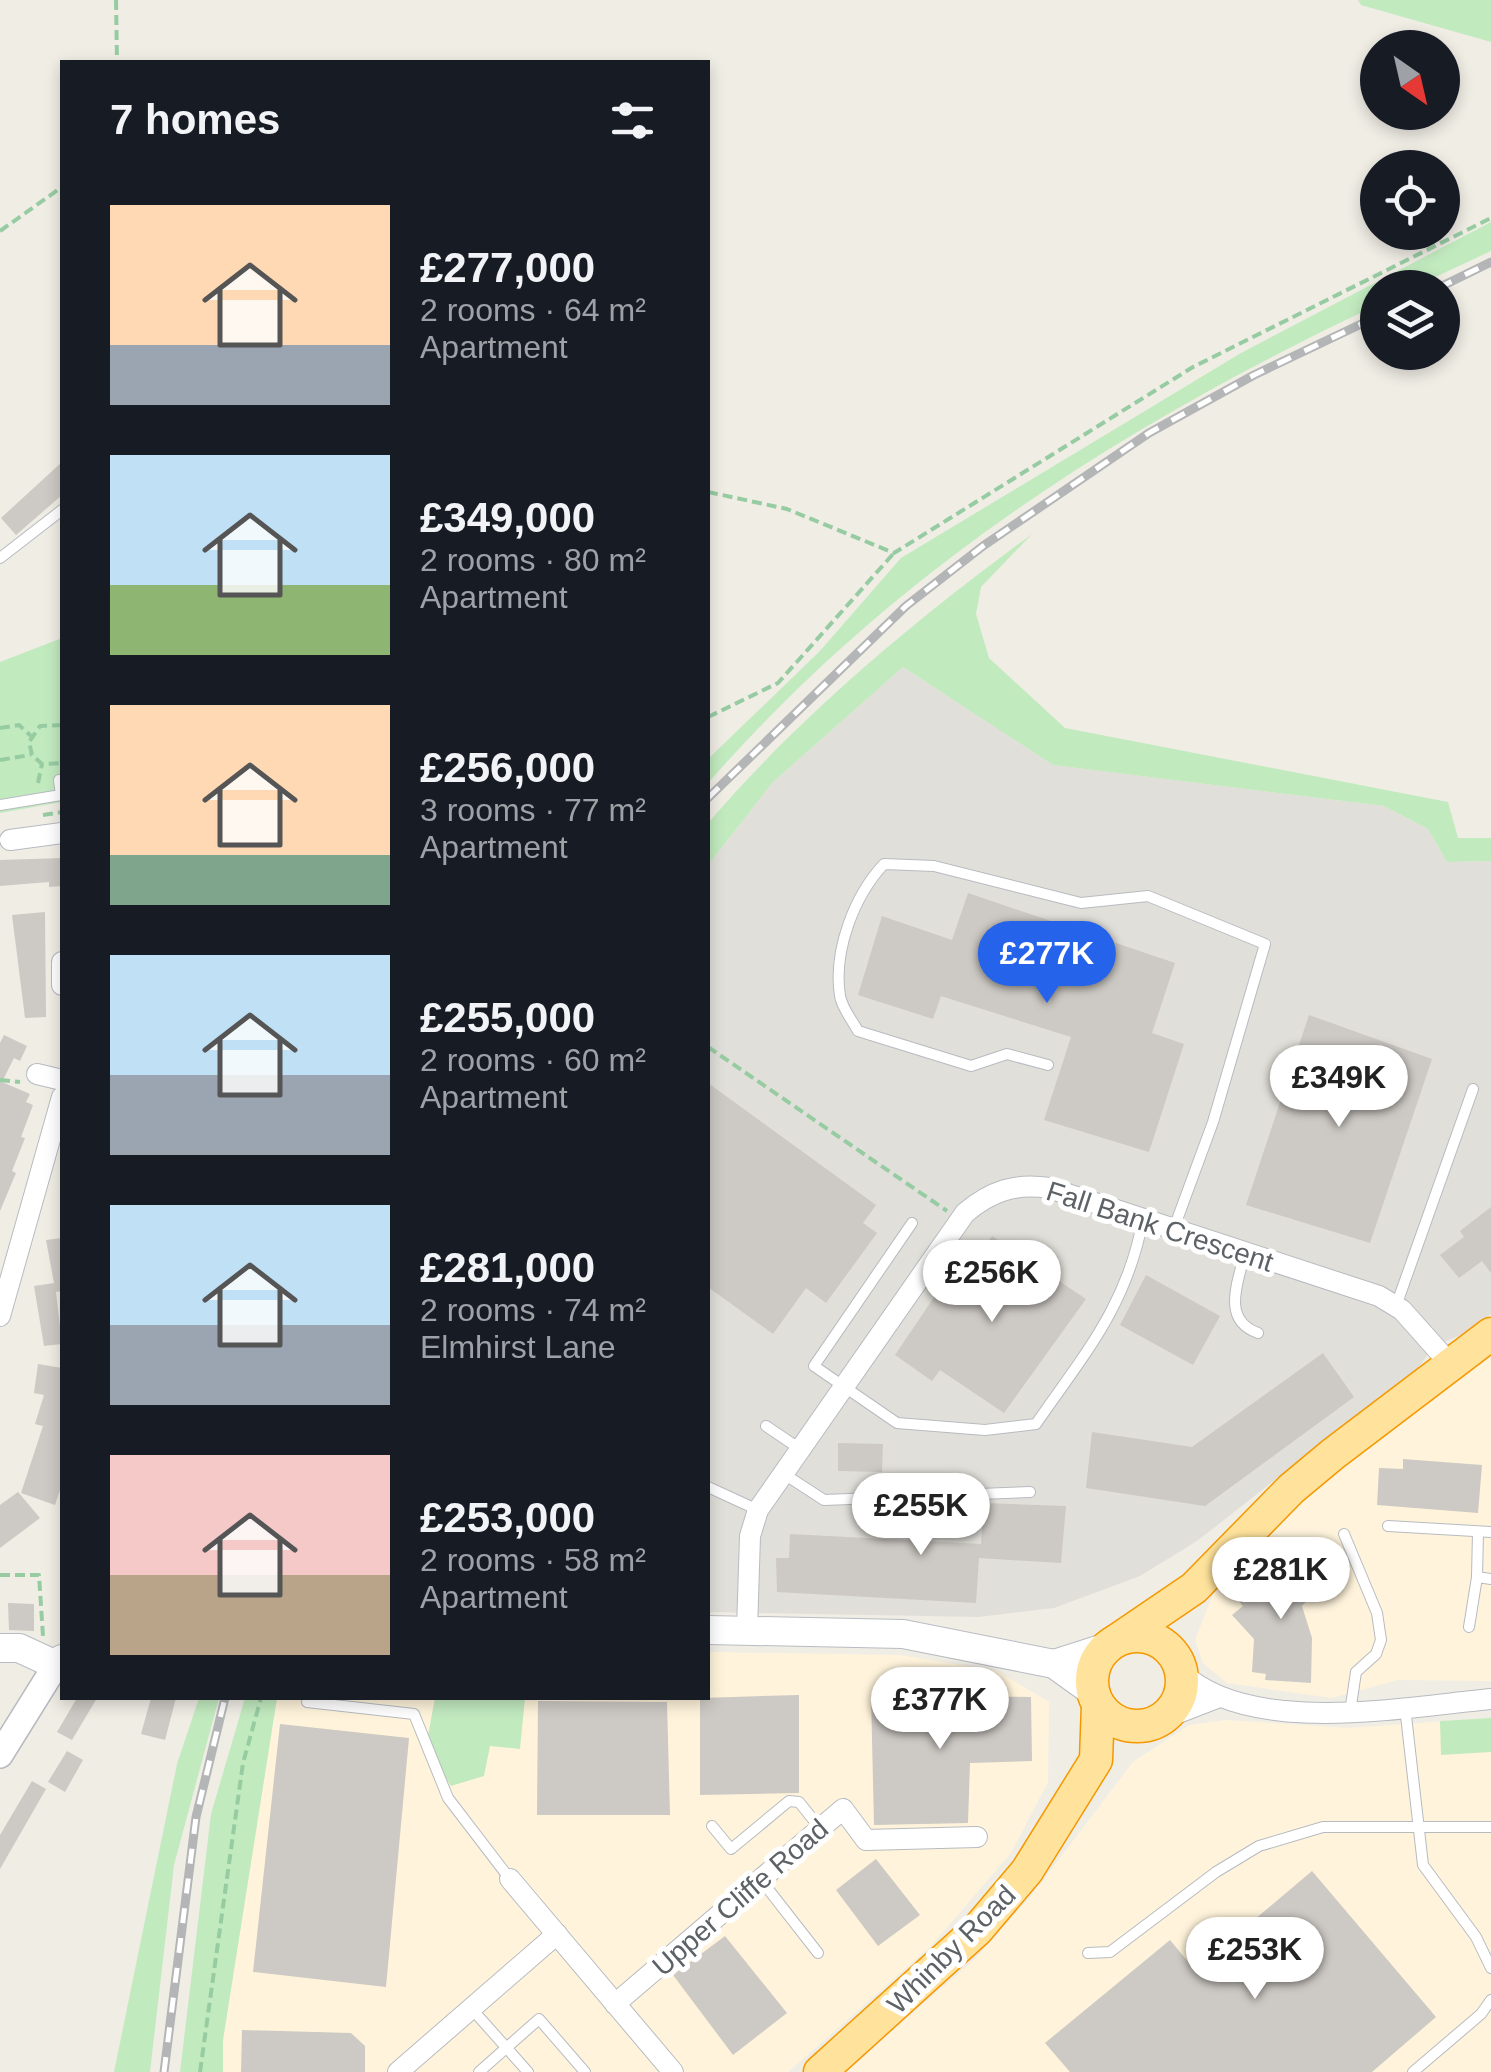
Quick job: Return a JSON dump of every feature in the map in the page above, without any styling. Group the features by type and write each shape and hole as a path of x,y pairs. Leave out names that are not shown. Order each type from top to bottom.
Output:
{"highway":[{"path":"1194,1588 1178,1638 1180,1696 1152,1723 1120,1723 1096,1698 1094,1666 1113,1643 1194,1588 1291,1489 1491,1334"},
{"path":"1113,1643 1137,1636 1156,1640 1180,1668"},
{"name":"Whinby Road","path":"1096,1698 1096,1760"},
{"name":"Whinby Road","path":"820,2072 914,1990 1008,1896 1048,1843 1096,1760 1152,1723"}],"main road":[{"path":"710,1630 902,1634 1054,1664 1096,1698"},
{"path":"1054,1664 1113,1643"},
{"path":"0,1648 19,1648 54,1660"}],"street":[{"path":"10,840 60,834"},
{"path":"38,1074 60,1080"},
{"path":"0,1316 60,1105"},
{"name":"Fall Bank Crescent","path":"747,1630 750,1536 758,1510 960,1220 980,1200 1025,1185 1048,1188 1396,1306 1451,1366"},
{"path":"0,1755 54,1660"},
{"path":"1180,1668 1217,1698"},
{"path":"1152,1723 1217,1698 1330,1714 1491,1699"},
{"name":"Upper Cliffe Road","path":"615,2004 843,1809 866,1840 977,1837"},
{"path":"510,1879 673,2072"},
{"path":"398,2072 557,1934"}],"lane":[{"path":"0,558 60,512"},
{"path":"58,780 60,789"},
{"path":"0,805 60,794"},
{"path":"1048,1066 1007,1054 971,1066 858,1031 840,999 840,956 864,885 884,864 934,866 1081,904 1148,896 1266,944 1213,1122 1174,1230"},
{"path":"1396,1306 1474,1089"},
{"path":"912,1223 814,1366 897,1423 985,1430 1036,1424 1120,1304 1136,1260 1143,1219"},
{"path":"1245,1253 1234,1300 1236,1317 1244,1328 1258,1333"},
{"path":"766,1426 800,1450"},
{"path":"783,1474 824,1500 1030,1492"},
{"path":"710,1487 758,1510"},
{"path":"1388,1526 1491,1532"},
{"path":"1470,1626 1478,1532"},
{"path":"1344,1534 1377,1612 1380,1640 1376,1654 1356,1672 1350,1712"},
{"path":"1477,1577 1491,1579"},
{"path":"307,1702 414,1714 448,1798 510,1879"},
{"path":"1405,1707 1423,1865 1476,1937 1491,1968"},
{"path":"712,1826 731,1849 790,1801 799,1802 820,1828"},
{"path":"1088,1953 1110,1952 1216,1872 1259,1846 1323,1827 1491,1826"},
{"path":"760,1880 818,1953"},
{"path":"1413,2072 1491,2000"},
{"path":"471,2008 528,2072"},
{"path":"479,2072 539,2019 585,2072"}],"path":[{"path":"116,0 117,60"},
{"path":"0,232 60,188"},
{"path":"710,717 778,683 894,553 1193,367 1491,218"},
{"path":"710,492 787,508 894,553"},
{"path":"31,736 46,723 60,726"},
{"path":"0,728 19,725 31,736 32,755 42,764 60,763"},
{"path":"0,760 32,755"},
{"path":"38,783 42,764"},
{"path":"710,1048 960,1220"},
{"path":"0,1575 39,1574 54,1660"},
{"path":"200,2072 243,1763 260,1700"}],"shaded area":[{"path":"903,667 1053,765 1384,806 1428,829 1447,862 1491,861 1491,1314 1466,1333 1434,1346 1418,1368 1197,1541 1140,1576 1054,1608 979,1617 710,1612 710,862 773,782"},
{"path":"1491,1352 1491,1681 1398,1680 1332,1698 1227,1683 1203,1663 1195,1640 1214,1592 1270,1532 1357,1452"},
{"path":"710,1652 900,1655 997,1671 1049,1702 1048,1782 1011,1853 930,1947 788,2072 223,2072 223,2040 277,1700 710,1700"},
{"path":"1491,1718 1491,2072 846,2072 974,1960 1028,1900 1133,1762 1189,1725 1226,1720 1349,1728"}],"green space":[{"path":"1358,0 1491,0 1491,42 1460,30 1361,5"},
{"path":"1491,222 1491,251 1450,270 1399,270 1438,250 1460,250 1460,238"},
{"path":"1360,291 1360,313 1192,400 1103,453 1017,509 935,570 856,635 780,706 710,781 710,757 819,652 901,558 1241,353"},
{"path":"1032,534 981,587 976,614 989,658 1065,728 1448,802 1458,838 1491,838 1491,861 1447,862 1428,829 1384,806 1053,765 903,667 773,782 710,862 710,821 821,706 945,600"},
{"path":"60,639 60,802 0,813 0,662"},
{"path":"198,1700 218,1700 174,1865 150,2072 114,2072 177,1764"},
{"path":"244,1700 277,1700 223,2040 223,2072 180,2072 211,1814"},
{"path":"435,1700 525,1700 520,1749 490,1746 484,1776 451,1786 426,1746"},
{"path":"1491,1718 1491,1752 1441,1755 1440,1721"}],"building":[{"path":"60,464 60,497 16,535 1,518"},
{"path":"60,858 60,886 49,887 49,882 0,886 0,860"},
{"path":"968,893 1175,963 1152,1033 1184,1044 1149,1152 1044,1120 1071,1037 941,996 933,1019 858,995 882,916 952,940"},
{"path":"45,912 46,1017 25,1018 12,915"},
{"path":"1309,1015 1432,1059 1370,1243 1246,1205"},
{"path":"4,1035 27,1046 20,1061 14,1058 2,1082 30,1094 26,1102 33,1105 12,1171 16,1173 0,1211 0,1043"},
{"path":"710,1084 876,1205 863,1223 877,1233 826,1303 806,1288 773,1334 710,1288"},
{"path":"1491,1207 1491,1273 1482,1261 1459,1278 1440,1255 1464,1237 1460,1231"},
{"path":"992,1236 1086,1299 1004,1413 940,1370 932,1381 895,1355 947,1278 958,1286"},
{"path":"60,1238 60,1291 56,1292 60,1344 44,1346 34,1286 54,1283 46,1240"},
{"path":"1146,1275 1220,1316 1193,1365 1120,1325"},
{"path":"1323,1353 1354,1397 1205,1506 1086,1488 1092,1432 1192,1447"},
{"path":"38,1364 60,1368 60,1490 55,1505 21,1493 43,1426 35,1424 44,1395 34,1393"},
{"path":"838,1443 883,1444 882,1472 838,1471"},
{"path":"1403,1459 1482,1465 1478,1513 1377,1505 1379,1468 1403,1469"},
{"path":"18,1492 40,1518 0,1548 0,1505"},
{"path":"984,1503 1066,1506 1061,1563 979,1558 976,1603 777,1592 776,1558 789,1558 790,1534 981,1544"},
{"path":"1291,1560 1308,1561 1324,1582 1302,1606 1312,1638 1311,1683 1265,1680 1266,1674 1252,1672 1254,1639 1232,1615 1243,1606 1236,1598"},
{"path":"8,1603 34,1604 34,1631 9,1630"},
{"path":"799,1695 799,1793 700,1795 700,1700"},
{"path":"871,1695 1031,1697 1032,1761 970,1763 968,1823 874,1825"},
{"path":"76,1700 96,1700 72,1740 57,1732"},
{"path":"150,1700 175,1700 165,1740 141,1734"},
{"path":"538,1701 667,1702 670,1815 537,1815"},
{"path":"280,1724 409,1738 386,1987 253,1972"},
{"path":"67,1751 83,1760 65,1792 48,1782"},
{"path":"32,1781 46,1789 0,1869 0,1835"},
{"path":"876,1859 920,1915 878,1946 836,1890"},
{"path":"1312,1871 1436,2017 1372,2072 1070,2072 1045,2043 1170,1940 1195,1970"},
{"path":"725,1936 787,2013 733,2055 673,1975"},
{"path":"242,2030 351,2033 365,2046 365,2072 241,2072"}],"railway":[{"path":"1460,277 1491,262"},
{"path":"710,796 906,606 983,546 1149,433 1254,375 1360,325"},
{"path":"164,2072 196,1817 225,1700"}]}
